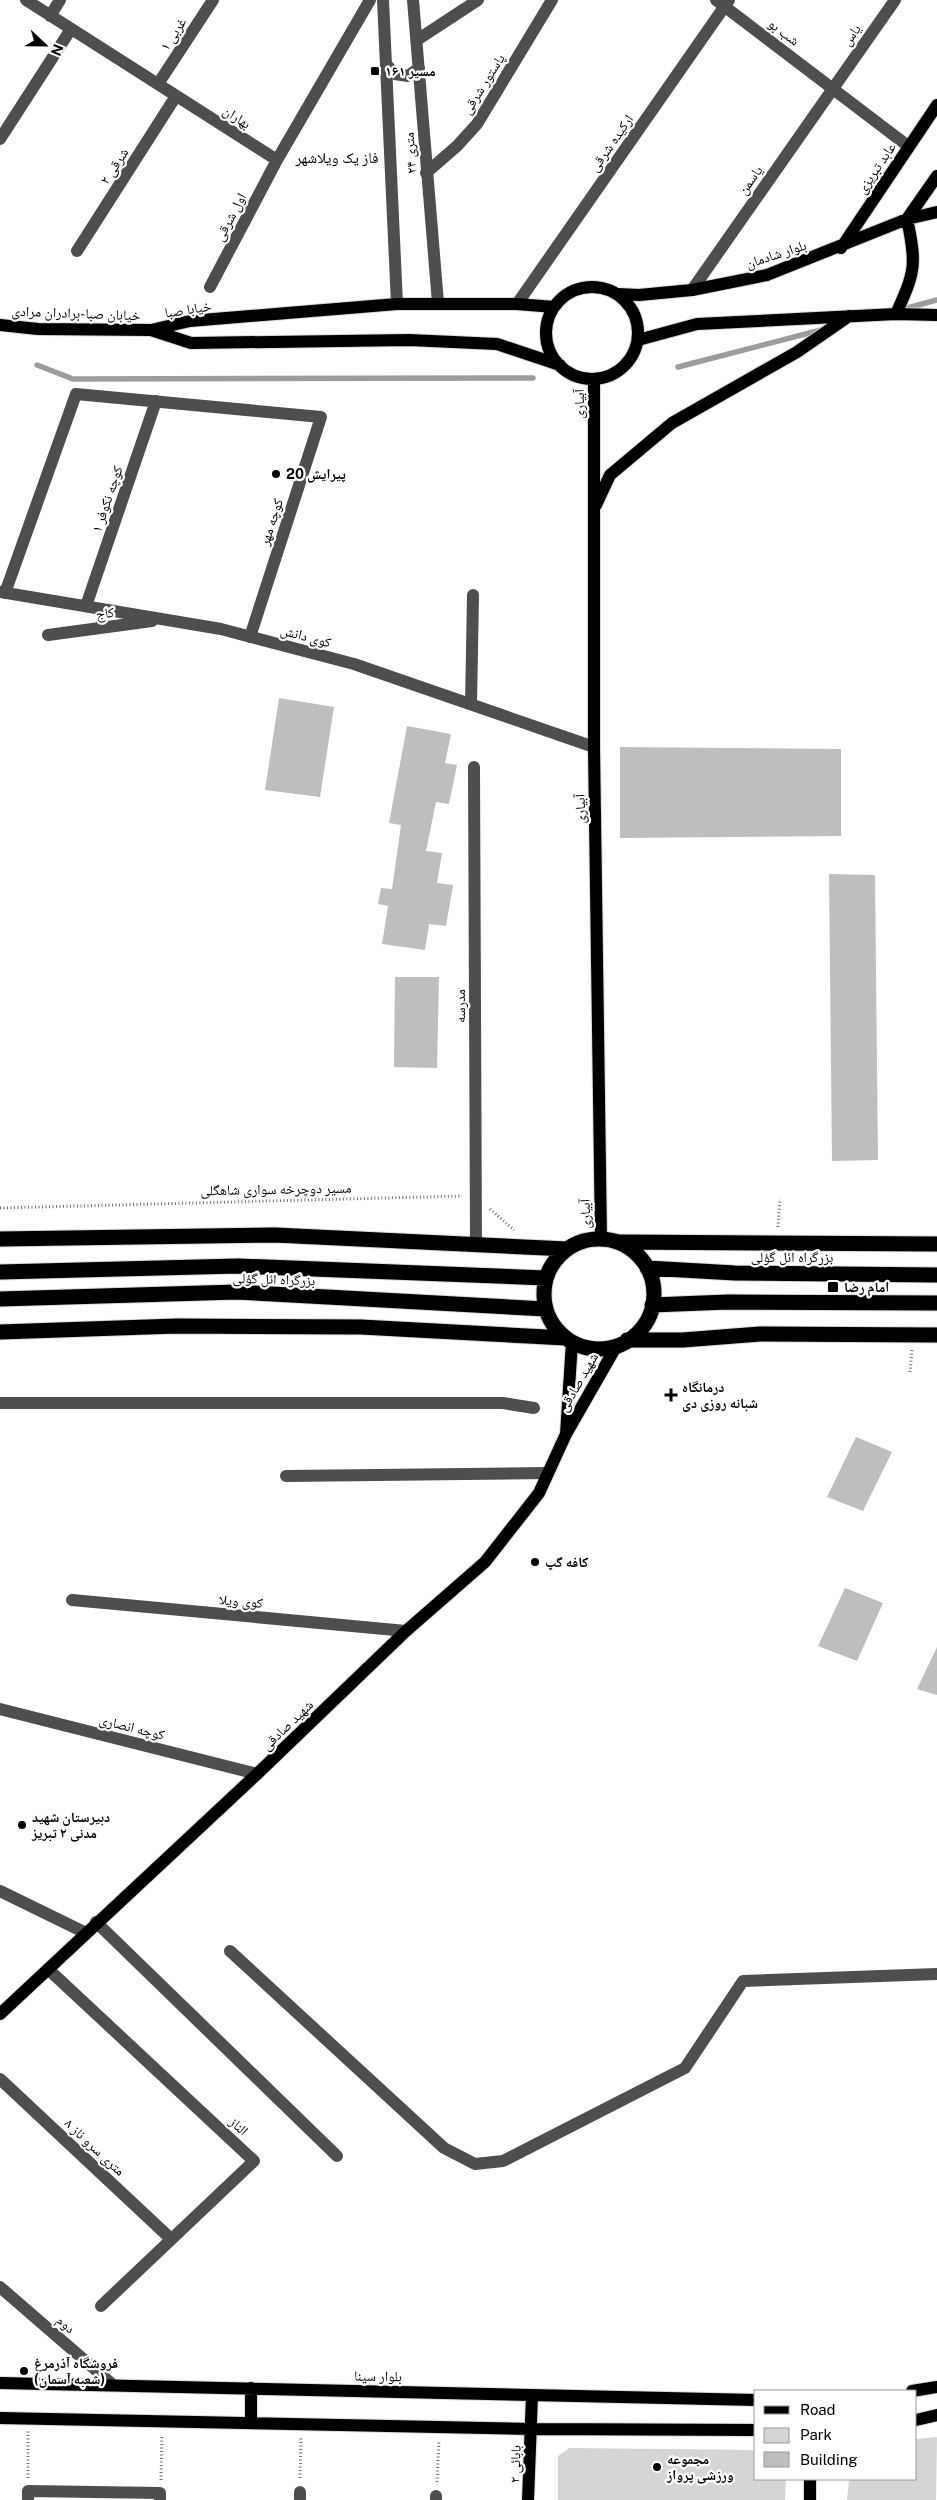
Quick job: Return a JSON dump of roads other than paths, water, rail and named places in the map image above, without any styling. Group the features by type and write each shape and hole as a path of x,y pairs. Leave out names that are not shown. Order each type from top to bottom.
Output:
{"highway":[{"path":"0,1239 275,1236 567,1249"},
{"path":"569,1340 550,1320 544,1294 546,1278 554,1262 567,1249 583,1241 601,1239 618,1242 937,1244"},
{"path":"618,1242 630,1248 647,1268 653,1286 652,1305 647,1319 639,1331 622,1343"},
{"name":"بزرگراه ائل گؤلی","path":"0,1272 238,1266 546,1278"},
{"name":"بزرگراه ائل گؤلی","path":"647,1268 735,1273 937,1275"},
{"name":"بزرگراه ائل گؤلی","path":"0,1299 237,1292 546,1309"},
{"path":"652,1305 728,1302 937,1303"},
{"path":"0,1332 177,1326 351,1327 569,1340 586,1347 602,1348 622,1343 760,1334 937,1334"}],"main road":[{"name":"عابد تبریزی","path":"841,248 937,105"},
{"path":"896,314 914,268 914,252 907,220 937,176"},
{"name":"بلوار شادمان","path":"618,294 692,290 767,275 841,248 907,220 937,212"},
{"path":"602,287 618,294 635,314 638,330 638,340 626,365 610,375 594,379 575,375 560,366 550,350 546,333 554,307 565,295 581,288 602,287"},
{"name":"خیابا صبا","path":"151,330 190,321 398,304 517,304 554,307"},
{"path":"638,340 697,324 896,314 937,315"},
{"path":"594,510 610,476 672,424 796,352 849,316"},
{"name":"خیابان صبا-برادران مرادی","path":"0,325 38,329 151,330"},
{"name":"خیابا صبا","path":"151,330 191,343 410,340 496,344 560,366"},
{"name":"آبیاری","path":"594,379 594,747 601,1239"},
{"name":"شهید صادقی","path":"566,1434 569,1340"},
{"name":"شهید صادقی","path":"0,2014 86,1934 96,1922 258,1774 406,1631 485,1562 539,1493 566,1434 622,1343"},
{"name":"بلوار سینا","path":"0,2383 112,2384 754,2400"},
{"path":"917,2390 937,2387"},
{"path":"251,2388 251,2423"},
{"name":"بابائی ۲","path":"528,2500 532,2395"},
{"path":"917,2420 937,2415"},
{"path":"0,2418 531,2429 754,2430"},
{"path":"810,2480 810,2500"}],"street":[{"name":"بهاران","path":"26,0 277,160"},
{"path":"50,16 60,0"},
{"name":"۱ غربی","path":"158,84 213,0"},
{"path":"277,160 370,0"},
{"name":"۲۴ متری","path":"383,0 398,304"},
{"name":"۲۴ متری","path":"413,0 438,303"},
{"path":"416,40 478,0"},
{"name":"پاستور شرقی","path":"426,173 457,146 477,124 552,0"},
{"name":"یاس","path":"833,88 895,0"},
{"name":"شب بو","path":"724,2 908,146"},
{"name":"ارکیده شرقی","path":"517,304 724,2"},
{"path":"0,139 71,29"},
{"path":"386,64 395,74 408,76 419,68"},
{"name":"یاسمن","path":"692,290 833,88"},
{"name":"۲ شرقی","path":"77,251 176,96"},
{"name":"اول شرقی","path":"210,287 277,160"},
{"path":"3,592 76,394 156,401"},
{"name":"کوچه مهر","path":"156,401 321,417 250,637"},
{"name":"کوچه نکوفر ۱","path":"86,606 156,401"},
{"name":"کوی دانش","path":"3,592 222,629 354,664 594,747"},
{"path":"471,704 473,595"},
{"name":"کاج","path":"48,635 165,620"},
{"name":"مدرسه","path":"474,767 476,1244"},
{"path":"0,1403 503,1403 534,1408"},
{"path":"286,1476 548,1473"},
{"name":"کوی ویلا","path":"72,1600 406,1631"},
{"name":"کوچه انصاری","path":"0,1709 258,1774"},
{"path":"0,1891 86,1934"},
{"path":"96,1922 337,2156"},
{"path":"230,1951 444,2148 475,2164 503,2161 685,2068 743,1981 937,1974"},
{"name":"الناز","path":"48,1969 254,2161 170,2238 100,2306"},
{"name":"۸ متری سرو ناز","path":"0,2079 170,2238"},
{"name":"دوم","path":"0,2287 112,2384"},
{"path":"28,2496 160,2497"}],"waterway":[{"path":"900,310 937,300"},
{"path":"678,367 821,330"},
{"path":"37,365 73,379 533,378"}],"place":[{"name":"مسیر ۱۶۱","path":"375,71"},
{"name":"پیرایش 20","path":"276,474"},
{"name":"امام رضا","path":"833,1287"},
{"name":"درمانگاه شبانه روزی دی","path":"671,1395"},
{"name":"کافه گپ","path":"535,1562"},
{"name":"دبیرستان شهید مدنی ۲ تبریز","path":"22,1825"},
{"name":"فروشگاه آذرمرغ (شعبه آسمان)","path":"24,2371"},
{"name":"مجموعه ورزشی پرواز","path":"657,2467"}],"district":[{"name":"فاز یک ویلاشهر","path":"337,158"}]}
